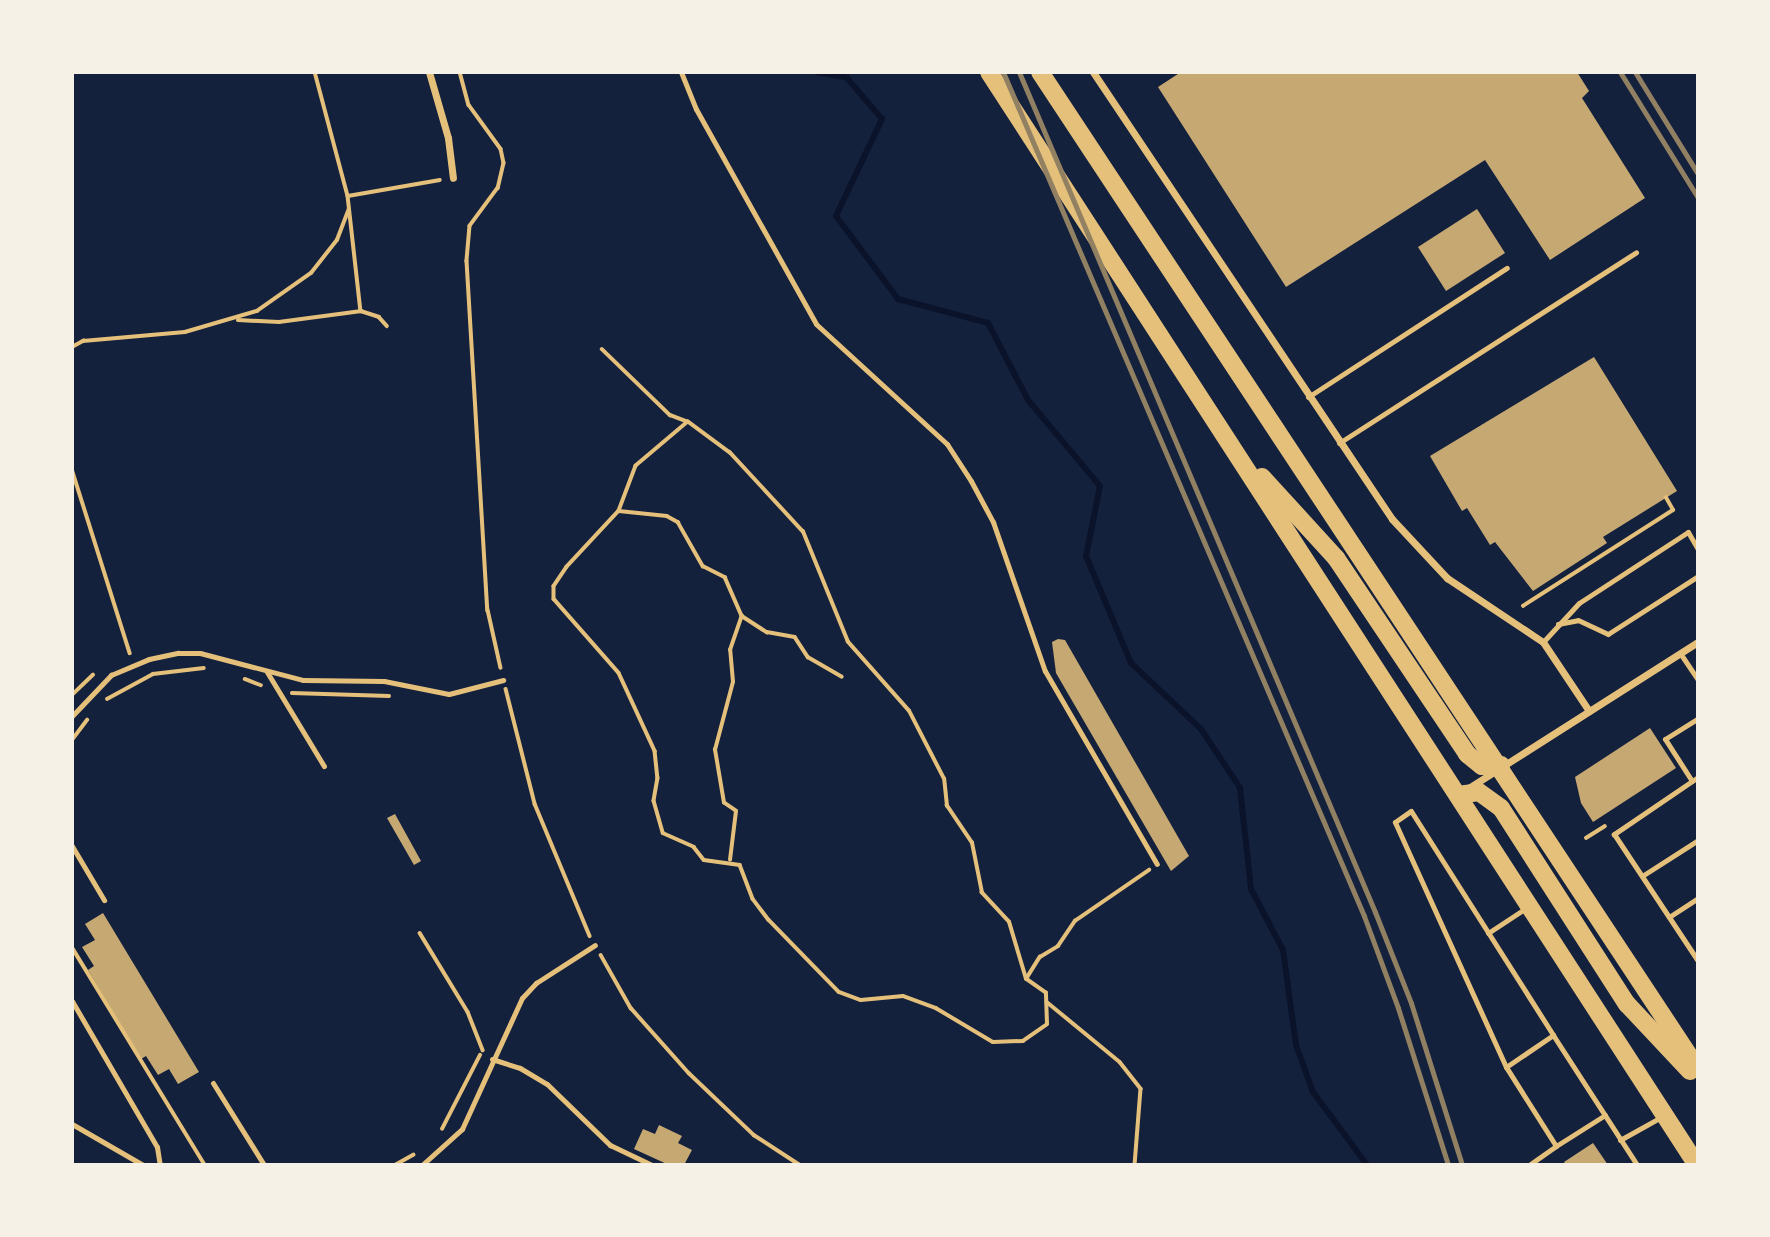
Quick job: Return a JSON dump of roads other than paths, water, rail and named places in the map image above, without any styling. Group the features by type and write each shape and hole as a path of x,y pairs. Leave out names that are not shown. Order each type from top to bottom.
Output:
{"main road":[{"path":"989,72 1697,1165"},
{"path":"1040,72 1501,765 1698,1069"},
{"path":"1232,444 1336,558 1466,754 1482,766 1501,765"},
{"path":"1458,795 1479,792 1501,808 1627,1004 1698,1079"}],"street":[{"path":"429,72 448,138 453,178"},
{"path":"1093,72 1339,443 1427,559 1470,596 1543,642 1589,711"},
{"path":"1458,795 1501,765 1698,642"}],"lane":[{"path":"681,72 696,110 816,324 947,444 971,481 993,522 1045,671 1157,864"},
{"path":"1339,443 1636,252"},
{"path":"1308,397 1507,268"},
{"path":"1543,642 1579,603 1688,532 1698,549"},
{"path":"1557,625 1578,620 1608,634 1698,576"},
{"path":"72,716 111,676 134,664 200,653 303,680 384,681 449,694 503,680"},
{"path":"1680,653 1698,680"},
{"path":"267,672 324,766"},
{"path":"1692,781 1665,739 1698,718"},
{"path":"1698,777 1614,834 1698,961"},
{"path":"1556,1146 1506,1067 1395,822 1411,811 1637,1165"},
{"path":"1642,876 1698,840"},
{"path":"72,846 104,900"},
{"path":"1669,917 1698,898"},
{"path":"1488,933 1530,906"},
{"path":"422,1165 462,1129 522,998 536,983 595,945"},
{"path":"72,1001 157,1147 160,1165"},
{"path":"1506,1067 1553,1035"},
{"path":"492,1059 520,1068 547,1084 610,1145 652,1165"},
{"path":"213,1083 264,1165"},
{"path":"1530,1165 1605,1115"},
{"path":"1620,1140 1666,1115"},
{"path":"72,1124 142,1165"}],"waterway":[{"path":"817,72 847,78 882,119 836,216 898,299 988,323 1028,400 1100,486 1086,556 1131,663 1201,729 1240,788 1251,889 1283,950 1296,1045 1313,1092 1367,1165"}],"railway":[{"path":"1003,72 1364,916 1398,1008 1448,1165"},
{"path":"1019,72 1375,912 1411,1003 1462,1165"},
{"path":"1620,72 1698,198"},
{"path":"1635,72 1698,174"}]}
